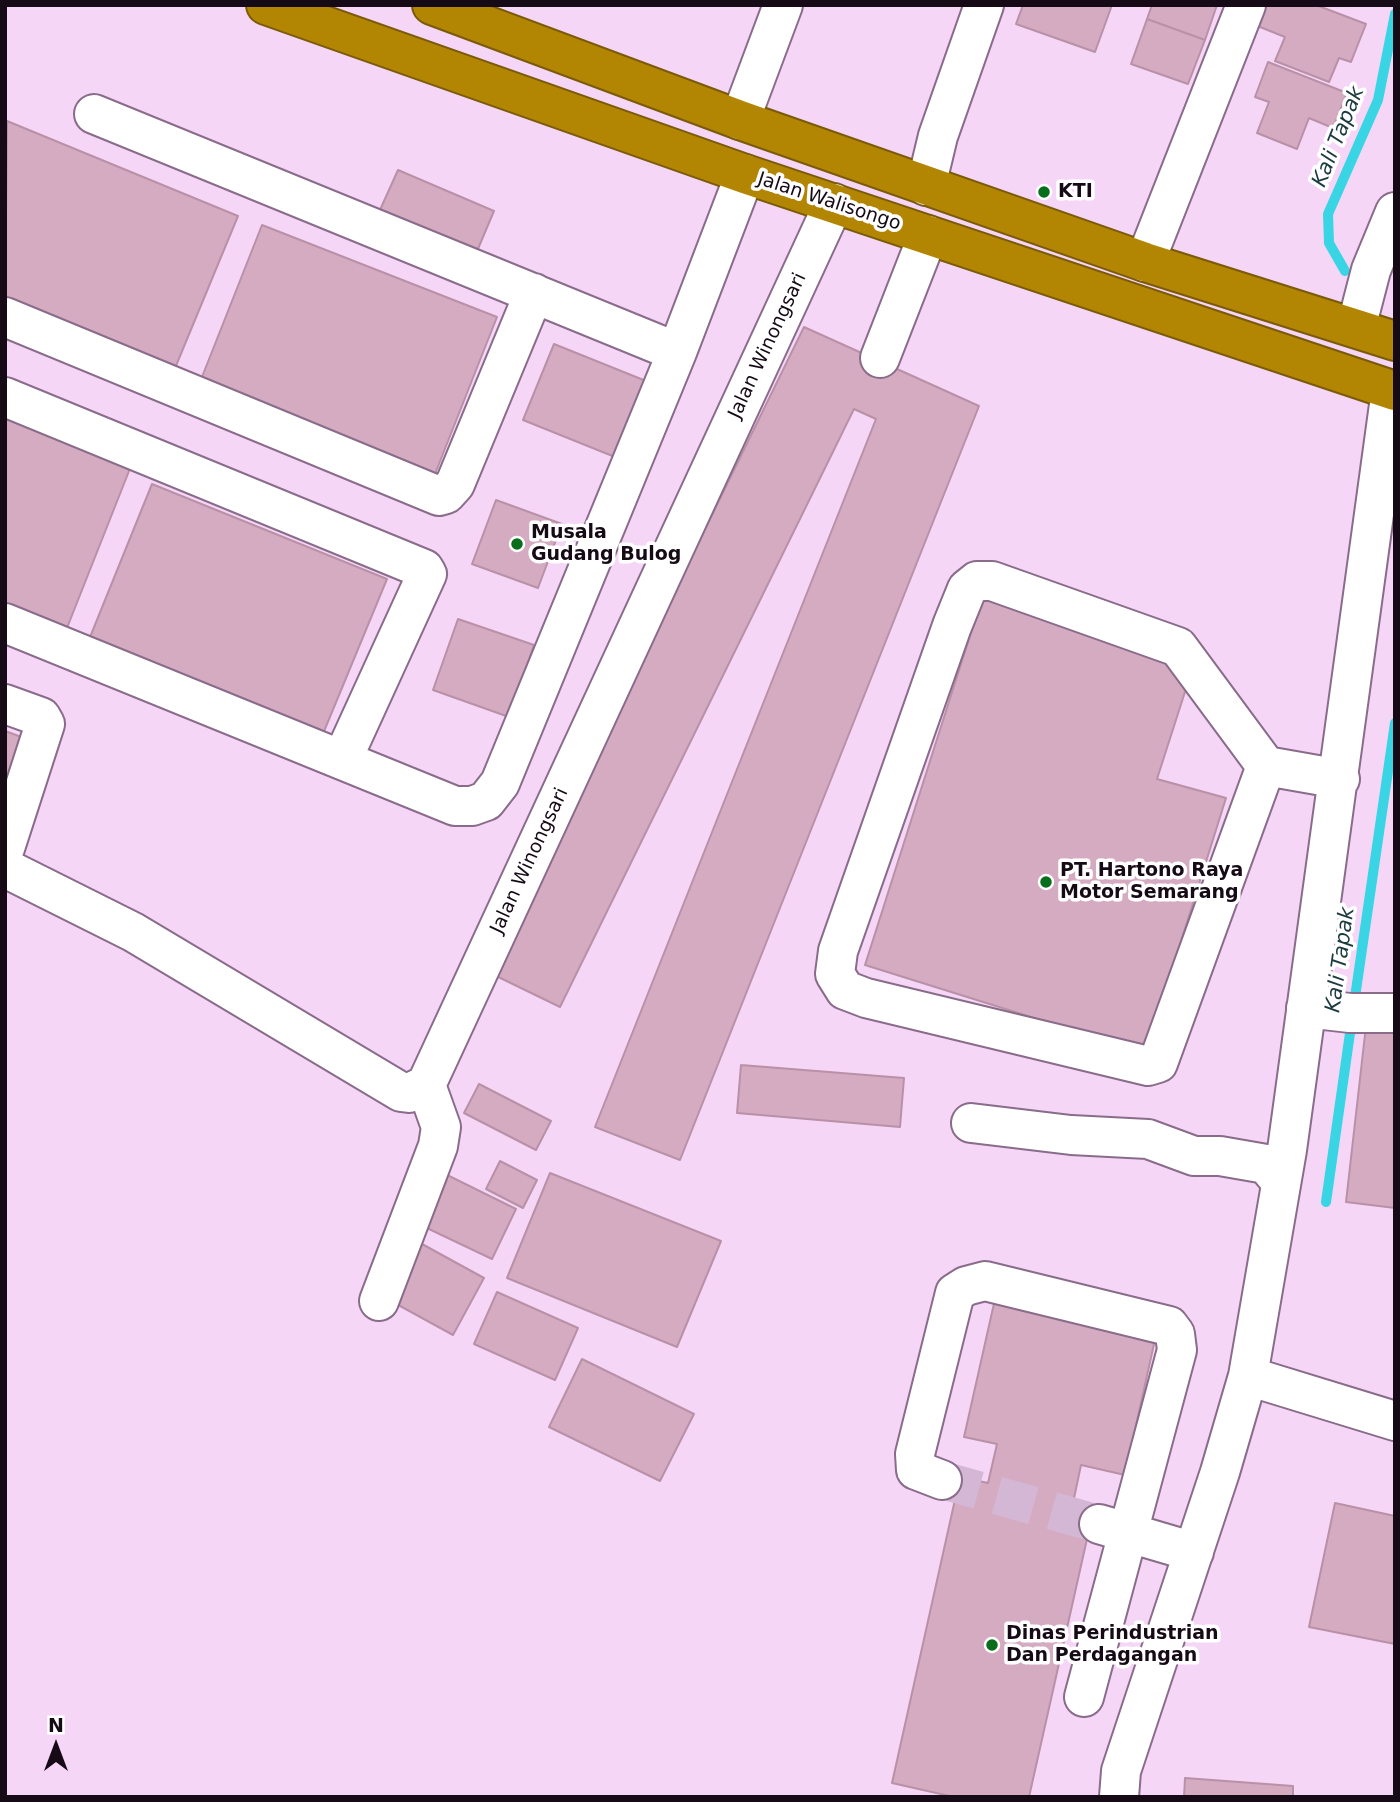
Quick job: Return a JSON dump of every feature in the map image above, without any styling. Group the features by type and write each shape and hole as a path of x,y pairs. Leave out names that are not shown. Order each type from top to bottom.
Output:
{"highway":[{"name":"Jalan Walisongo","path":"266,5 745,174 1393,390"},
{"path":"432,5 926,186 1145,262 1395,341"}],"street":[{"path":"740,120 783,5"},
{"path":"926,186 938,135 984,5"},
{"path":"1145,262 1246,5"},
{"path":"94,114 677,352"},
{"path":"5,623 456,806 472,806 486,800 500,783 677,352 745,174"},
{"name":"Jalan Winongsari","path":"426,1085 834,204"},
{"path":"1356,328 1371,270 1395,212"},
{"path":"880,358 928,235"},
{"path":"5,317 439,496 446,494 455,484 534,293"},
{"path":"1119,1797 1121,1771 1194,1552 1248,1376 1281,1182 1393,390"},
{"path":"5,397 424,569 426,574 342,760"},
{"path":"1266,766 1158,1063 1148,1066 866,998 845,989 835,974 838,951 951,626 967,589 977,582 992,582 1178,647 1266,766 1340,779"},
{"path":"5,704 41,717 45,724 12,806 7,860 134,932 401,1092 409,1093 426,1085 441,1127 438,1146 379,1301"},
{"path":"1306,1008 1376,1013"},
{"path":"971,1123 1072,1135 1148,1139 1194,1156 1220,1156 1266,1164 1281,1182"},
{"path":"942,1480 916,1470 915,1454 955,1293 966,1286 985,1281 1169,1326 1175,1334 1177,1350 1113,1528 1084,1697"},
{"path":"1248,1376 1395,1421"},
{"path":"1113,1528 1194,1552"}],"building":[{"path":"1023,5 1112,5 1095,52 1016,24"},
{"path":"1152,5 1217,5 1205,40 1147,19"},
{"path":"1263,5 1316,5 1366,24 1351,62 1339,58 1329,82 1275,61 1285,37 1255,25"},
{"path":"1147,19 1205,40 1188,84 1131,64"},
{"path":"1268,62 1347,93 1333,128 1309,118 1297,149 1257,133 1269,102 1255,97"},
{"path":"7,121 238,216 173,373 5,304"},
{"path":"398,170 494,211 472,263 375,221"},
{"path":"262,225 497,317 435,474 200,382"},
{"path":"804,327 979,406 680,1160 595,1127 876,419 854,409 560,1007 488,972"},
{"path":"554,344 646,381 615,457 523,420"},
{"path":"5,416 131,466 65,633 5,609"},
{"path":"152,484 387,579 320,741 86,647"},
{"name":"Musala Gudang Bulog","path":"496,500 562,524 538,588 472,564"},
{"name":"PT. Hartono Raya Motor Semarang","path":"982,598 1192,670 1157,779 1226,798 1146,1053 865,965"},
{"path":"458,619 534,645 509,717 433,690"},
{"path":"5,731 27,739 5,794"},
{"path":"1367,1017 1395,1021 1395,1208 1346,1202"},
{"path":"741,1065 904,1078 900,1127 737,1113"},
{"path":"479,1084 551,1121 536,1150 464,1113"},
{"path":"500,1161 537,1180 523,1208 486,1189"},
{"path":"435,1169 516,1209 492,1259 410,1220"},
{"path":"550,1173 721,1241 677,1347 507,1278"},
{"path":"422,1244 484,1278 453,1335 391,1301"},
{"path":"497,1292 578,1328 555,1380 474,1344"},
{"name":"Dinas Perindustrian Dan Perdagangan","path":"995,1299 1156,1335 1125,1475 1081,1465 1073,1503 1094,1508 1029,1797 954,1797 892,1783 960,1477 988,1483 997,1444 964,1437"},
{"path":"582,1359 694,1414 660,1481 549,1427"},
{"path":"1335,1503 1395,1516 1395,1644 1309,1627"},
{"path":"1185,1778 1293,1786 1293,1797 1184,1797"}],"waterway":[{"name":"Kali Tapak","path":"1345,271 1329,243 1328,214 1378,100 1395,14"},
{"name":"Kali Tapak","path":"1354,1004 1395,723"},
{"name":"Kali Tapak","path":"1326,1202 1352,1019"}],"tunnel":[{"path":"942,1480 1099,1524"}],"place":[{"name":"KTI","path":"1044,192"},
{"name":"Musala Gudang Bulog","path":"517,544"},
{"name":"PT. Hartono Raya Motor Semarang","path":"1046,882"},
{"name":"Dinas Perindustrian Dan Perdagangan","path":"992,1645"}]}
